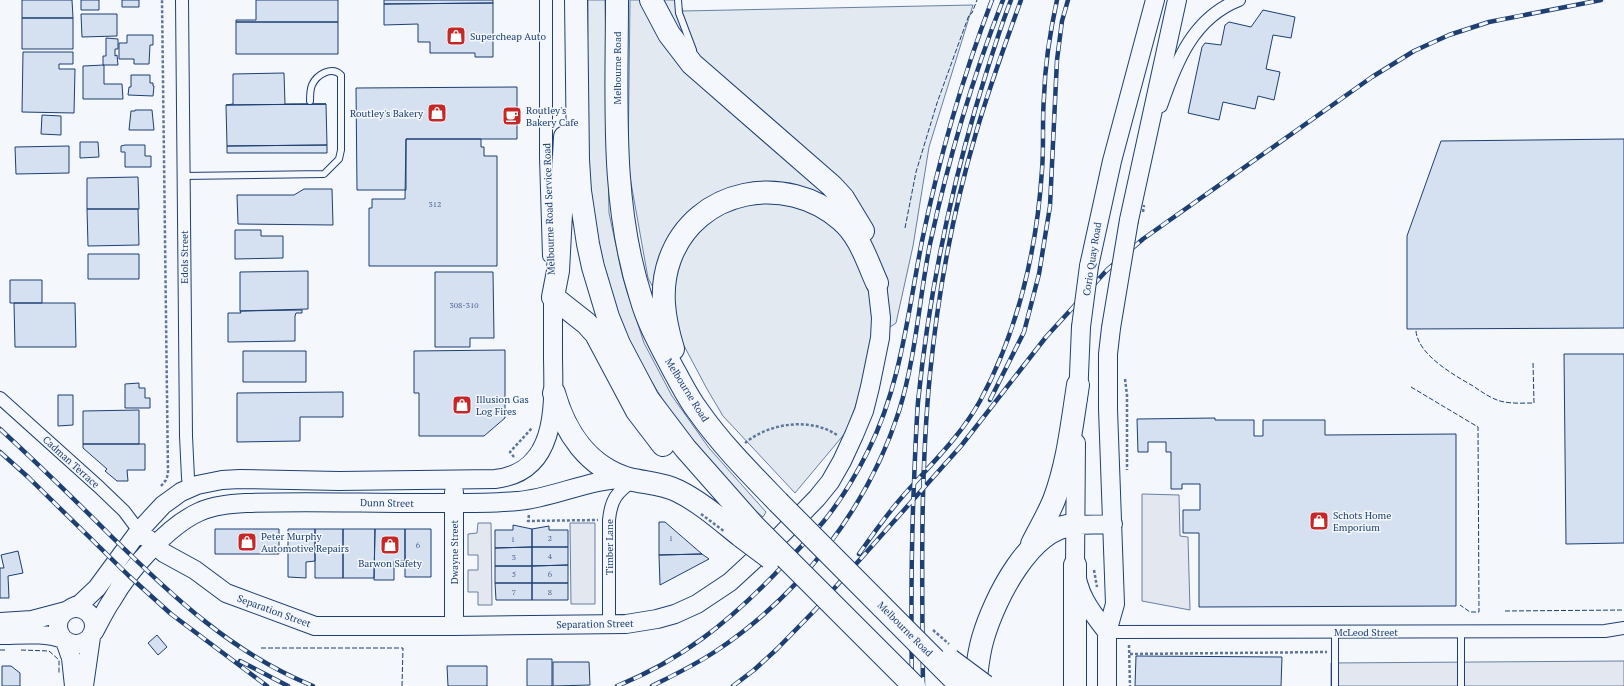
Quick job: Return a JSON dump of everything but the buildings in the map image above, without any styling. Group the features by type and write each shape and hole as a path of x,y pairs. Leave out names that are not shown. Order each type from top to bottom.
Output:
{"highway":[{"path":"576,0 578,160 583,210 593,266 608,317 619,344 648,399 685,448 730,500 748,531"},
{"name":"Melbourne Road","path":"617,0 618,161 620,196 625,234 641,298 650,323 664,352 698,411 726,446 778,502 961,686"},
{"path":"651,0 669,34 692,64 700,65 843,198 869,242 874,256 877,283"},
{"path":"576,66 564,139 558,270 553,298 586,323 596,334 637,411 675,458 730,500"},
{"path":"698,411 670,338 664,308 663,291 670,260 675,247 682,236 703,214 732,198 755,193 780,192 812,201 842,220 862,248 877,283"},
{"path":"1027,554 1048,512 1059,483 1067,454 1078,385"},
{"path":"554,394 561,414 573,437 585,452 608,470 632,479 666,486 678,491 748,531 842,613 914,686"},
{"path":"975,686 979,652 983,636 998,599 1009,580 1027,554 1039,541 1052,531 1062,527 1075,525"},
{"path":"1075,565 1075,686"},
{"path":"889,613 985,686"}],"main road":[{"name":"Corio Quay Road","path":"1107,632 1085,602 1075,565 1075,468 1081,327 1089,266 1095,235 1112,161 1155,0"},
{"path":"1107,686 1107,632 1115,604 1108,408 1108,354 1110,328 1140,165 1177,0"},
{"name":"Separation Street","path":"155,546 164,553 194,570 226,593 315,626 626,624 657,619 675,614 697,604 716,592 743,571 817,498 830,482 842,461 864,411 870,387 880,338 881,318 877,283"},
{"name":"Melbourne Road Service Road","path":"553,298 554,394"},
{"path":"74,686 71,658 59,631 59,620 68,610 80,604 97,588 139,531 163,505 190,487 211,482 240,479 339,481 505,478 523,471 542,448 547,436 552,415 554,394"},
{"name":"Dwayne Street","path":"454,479 454,626"},
{"name":"Dunn Street","path":"155,546 180,522 201,511 227,505 248,503 454,504 529,500 595,482 615,479 632,479"},
{"name":"Edols Street","path":"190,487 201,511"},
{"path":"1075,525 1113,524"},
{"path":"0,635 53,636 76,644 82,643 92,634 118,590 155,546 139,531"},
{"path":"0,622 32,620 68,610 82,608 88,611 94,620 84,686"}],"street":[{"name":"Edols Street","path":"182,0 186,436 188,478 190,487"},
{"name":"Melbourne Road Service Road","path":"546,0 547,208 553,298"},
{"path":"1140,165 1168,85 1188,43 1195,32 1212,15 1239,0"},
{"name":"Cadman Terrace","path":"0,398 99,487 124,511 139,531"},
{"name":"Timber Lane","path":"609,624 610,507 614,498 632,479"},
{"name":"McLeod Street","path":"1107,632 1605,631 1624,628"}],"lane":[{"path":"678,0 678,13 700,65"},
{"path":"184,176 324,174 338,159 341,150 341,75 338,72 331,71 320,76 312,85 310,101"},
{"path":"1335,632 1335,686"},
{"path":"1461,632 1461,686"}],"path":[{"path":"156,492 166,480 168,474 162,0"},
{"path":"523,471 510,452 535,425"},
{"path":"529,500 528,521 609,518"},
{"path":"1129,632 1130,686"},
{"path":"1130,654 1335,652"}],"shaded area":[{"path":"588,0 605,0 609,213 623,278 644,343 672,396 709,448 766,512 763,517 730,487 702,455 663,401 632,345 612,296 595,227 591,200 587,114"},
{"path":"630,0 679,0 683,11 973,5 929,147 913,246 896,323 874,338 862,388 846,432 795,493 723,416 648,278 628,166"},
{"path":"1142,494 1179,495 1180,536 1188,537 1190,610 1142,601"},
{"path":"478,523 491,523 492,605 478,605 478,592 468,592 468,570 478,570 478,555 468,555 468,534 477,533"},
{"path":"570,523 595,523 595,604 571,604"},
{"path":"1624,661 1624,686 1331,686 1331,663"}],"railway":[{"path":"617,686 662,665 702,639 756,593 806,542 824,521 842,496 868,451 879,426 896,374 922,241 936,179 952,119 992,0"},
{"path":"652,686 716,651 747,629 776,604 803,576 827,546 850,515 869,482 886,447 905,391 930,244 945,182 971,90 1003,0"},
{"path":"912,686 911,610 915,453 918,402 927,328 947,218 965,146 992,55 1011,0"},
{"path":"923,686 923,491 930,374 937,313 953,222 968,162 981,116 1021,0"},
{"path":"859,554 891,510 963,427 980,401 1005,346 1023,289 1036,230 1043,161 1043,106 1045,72 1057,0"},
{"path":"990,400 1024,332 1039,274 1050,206 1057,60 1062,21 1068,0"},
{"path":"733,686 754,670 777,649 815,610 961,446 1046,337 1107,270 1143,239 1372,77 1414,51 1449,35 1489,22 1601,0"},
{"path":"0,429 159,582 206,622 256,657 284,673 313,686"},
{"path":"0,452 28,477 129,576 171,614 267,686"},
{"path":"240,661 288,686"}],"fence":[{"path":"905,228 916,172 937,103 969,15 972,13 977,0"},
{"path":"1416,331 1418,340 1423,348 1438,363 1486,395 1500,401 1513,403 1534,403 1533,362"},
{"path":"1411,387 1478,427 1479,612 1470,612 1460,605"},
{"path":"1505,611 1624,610"},
{"path":"261,648 403,648 402,686"},
{"path":"0,650 6,650"},
{"path":"21,650 49,651 59,660 59,673"}],"place":[{"name":"Supercheap Auto","path":"456,36"},
{"name":"Routley's Bakery","path":"437,113"},
{"name":"Routley's Bakery Cafe","path":"512,116"},
{"name":"Illusion Gas Log Fires","path":"462,405"},
{"name":"Schots Home Emporium","path":"1319,521"},
{"name":"Peter Murphy Automotive Repairs","path":"247,542"},
{"name":"Barwon Safety","path":"390,545"}]}
